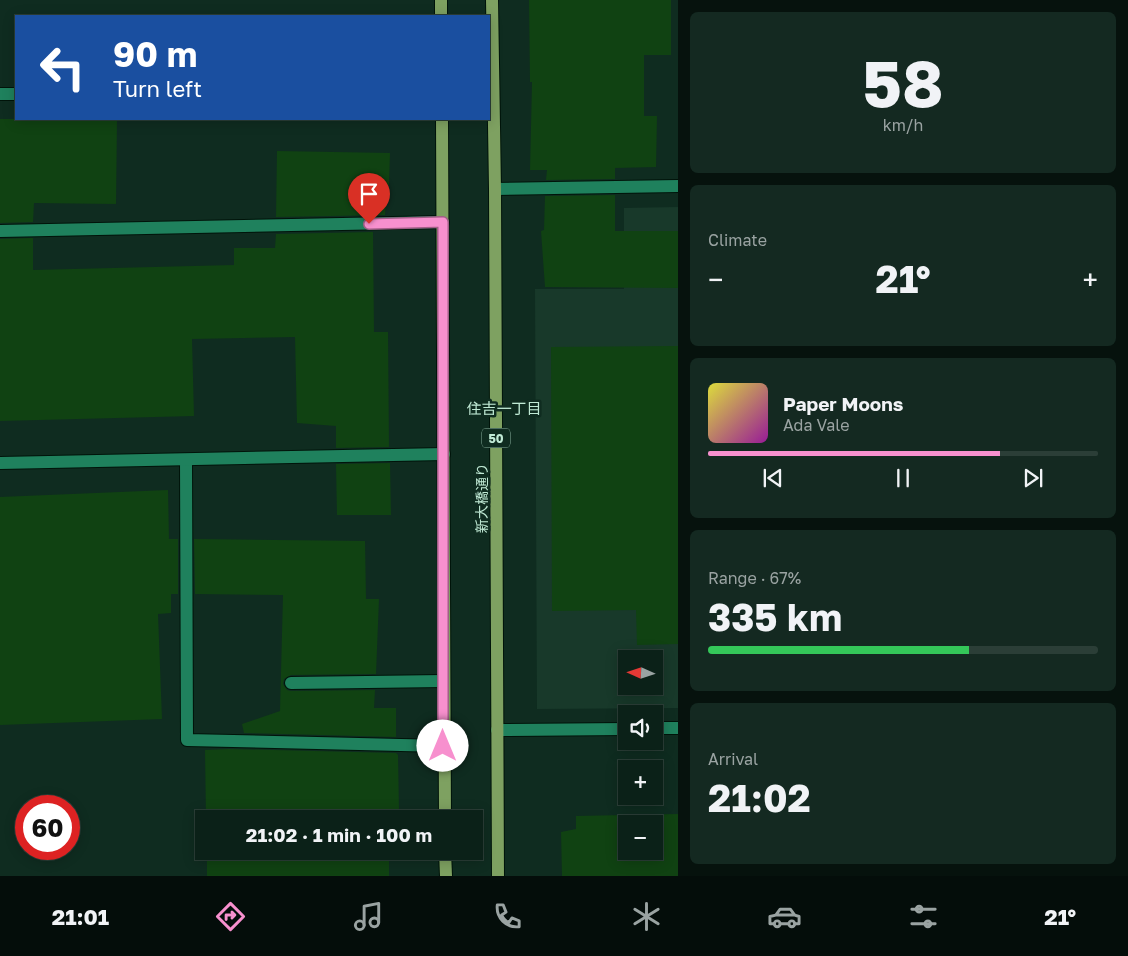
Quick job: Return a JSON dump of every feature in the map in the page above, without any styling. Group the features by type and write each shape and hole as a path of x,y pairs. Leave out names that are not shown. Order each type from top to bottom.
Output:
{"main road":[{"path":"441,0 441,15"},
{"name":"新大橋通り","path":"492,0 495,189 498,876"},
{"path":"442,120 445,810"},
{"path":"445,860 446,876"}],"street":[{"path":"0,94 15,94"},
{"path":"495,189 678,186"},
{"path":"0,231 443,222"},
{"path":"0,463 444,454"},
{"path":"186,460 187,740 443,746"},
{"path":"291,683 444,681"},
{"path":"663,728 678,728"},
{"path":"497,730 618,729"}],"shaded area":[{"path":"678,207 678,708 663,708 663,705 618,705 618,708 537,709 535,289 624,289 624,208"}],"building":[{"path":"529,0 671,0 671,55 644,55 644,116 657,116 656,167 615,168 615,179 546,180 547,170 530,170 532,82 530,82"},
{"path":"0,119 117,120 116,204 34,203 33,222 0,223"},
{"path":"277,151 390,153 389,185 387,185 385,215 276,217"},
{"path":"615,195 615,231 678,231 678,288 545,287 541,231 544,230 545,196"},
{"path":"373,232 374,332 388,332 389,447 336,448 336,426 297,423 295,337 192,339 194,416 0,421 0,239 33,238 33,270 234,265 234,248 275,248 276,234"},
{"path":"678,346 678,644 637,645 636,610 552,611 551,347"},
{"path":"390,463 391,515 337,515 336,464"},
{"path":"168,490 169,539 178,539 178,594 171,594 171,613 158,614 162,719 0,725 0,497"},
{"path":"194,539 365,541 366,599 379,599 376,674 291,675 284,679 283,684 287,690 291,691 375,690 374,708 396,708 396,737 244,733 242,724 280,711 283,595 195,594"},
{"path":"205,750 396,753 398,755 399,809 206,810"},
{"path":"678,814 678,876 562,876 561,832 576,829 576,816 618,815 618,860 663,860 663,815 627,815"},
{"path":"207,860 389,860 389,876 207,876"}],"district":[{"name":"住吉一丁目","path":"504,408"}],"route":[{"path":"369,224 443,222 443,746"}]}
